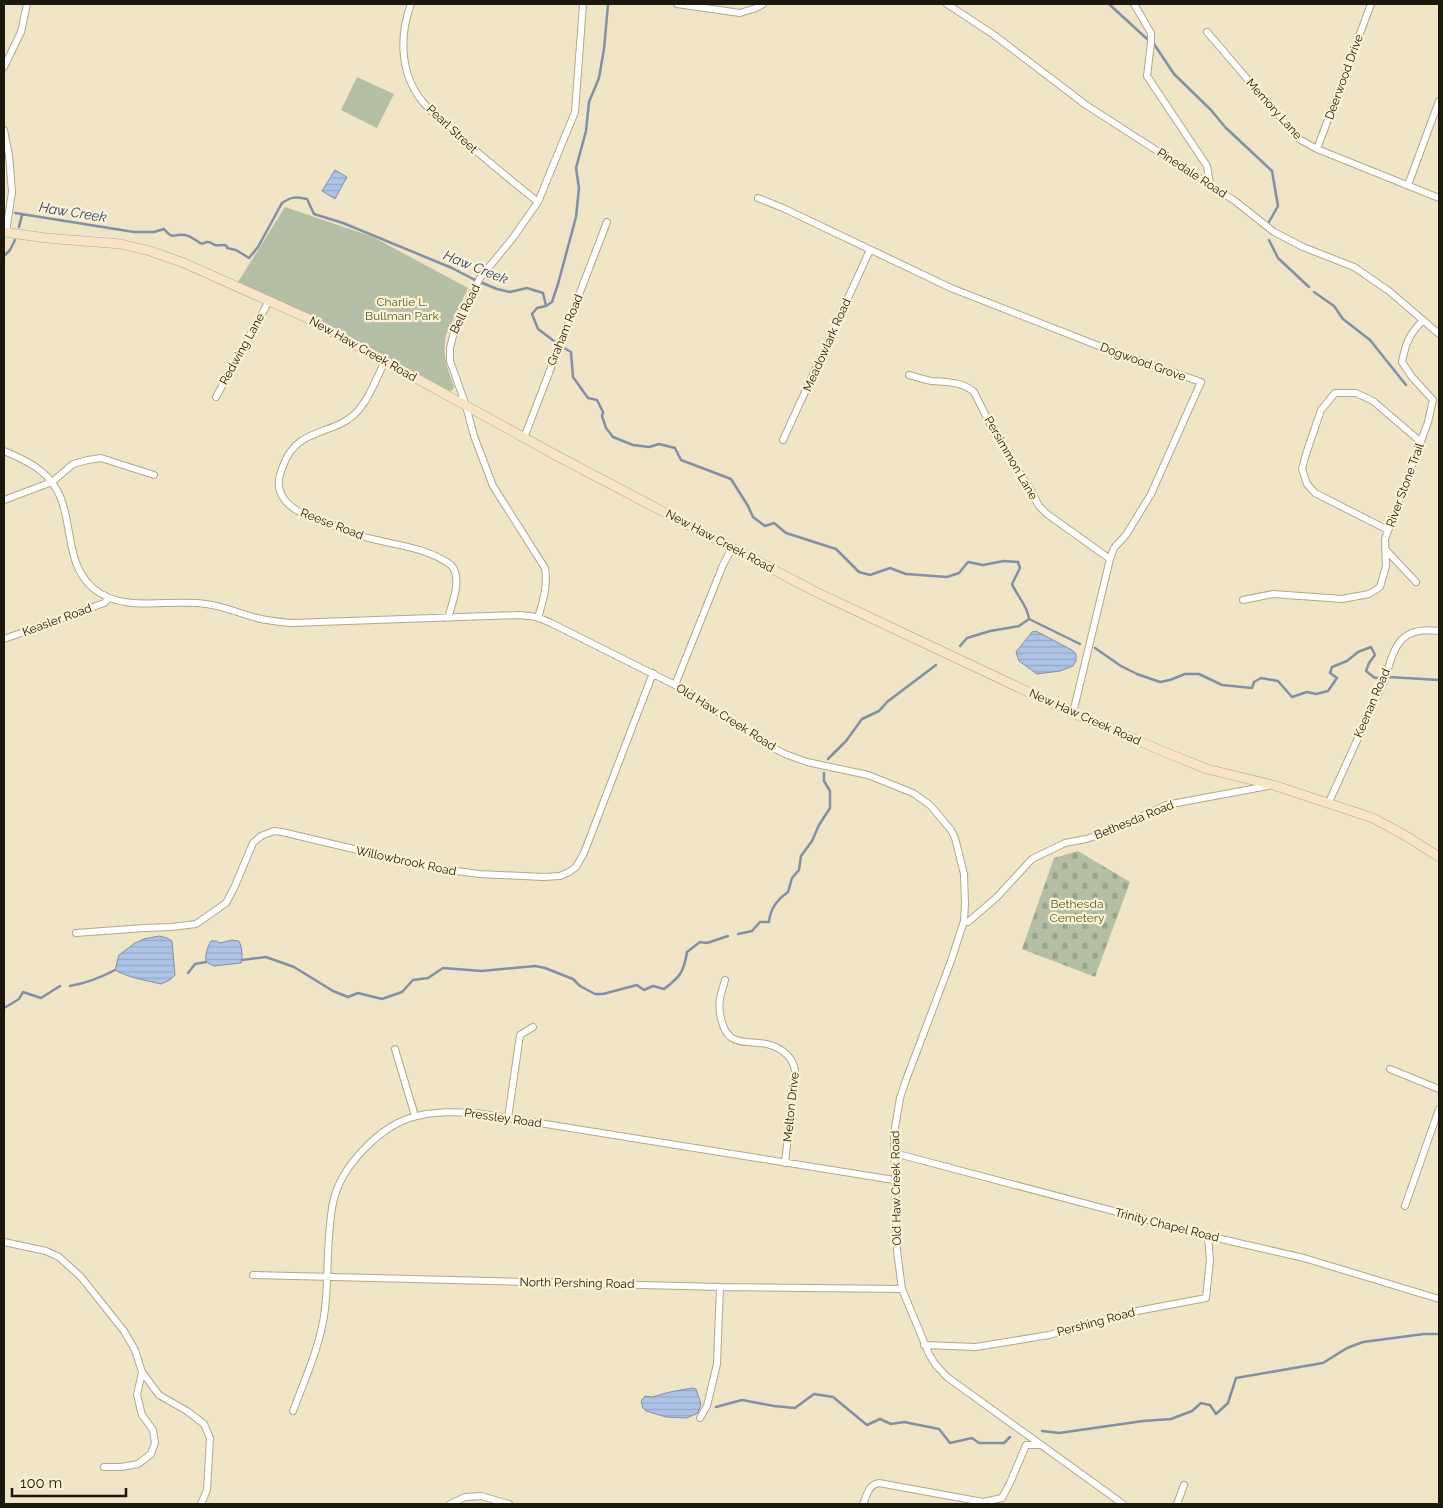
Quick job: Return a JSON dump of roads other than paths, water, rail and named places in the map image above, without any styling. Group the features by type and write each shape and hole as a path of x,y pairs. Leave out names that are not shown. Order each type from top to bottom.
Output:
{"street":[{"path":"4,67 21,32 27,4"},
{"name":"Pearl Street","path":"411,4 406,18 403,37 403,60 411,82 422,101 483,158 538,202"},
{"name":"Bell Road","path":"538,618 547,577 545,568 493,486 474,436 466,406 450,361 450,348 454,328 479,281 538,202 575,112 583,4"},
{"path":"677,4 740,13 763,4"},
{"name":"Pinedale Road","path":"947,4 994,35 1095,111 1210,184 1281,236 1302,247 1354,267 1389,291 1439,334"},
{"path":"1134,4 1151,33 1147,76 1207,166 1210,184"},
{"name":"Deerwood Drive","path":"1317,149 1371,4"},
{"name":"Memory Lane","path":"1207,32 1299,139 1317,149 1439,198"},
{"path":"1408,185 1439,101"},
{"path":"4,130 9,154 12,192 5,232"},
{"name":"Dogwood Grove","path":"758,198 784,208 870,250 994,306 1104,348 1201,382 1151,494 1129,531 1114,548 1073,712"},
{"name":"Graham Road","path":"524,438 607,222"},
{"name":"New Haw Creek Road","path":"5,232 121,244 150,251 184,263 307,318 524,438 816,592 1073,712 1185,761 1273,785 1373,818 1439,857"},
{"name":"Meadowlark Road","path":"783,440 870,250"},
{"name":"Redwing Lane","path":"216,397 269,301"},
{"name":"River Stone Trail","path":"1243,600 1273,594 1342,599 1369,594 1380,587 1386,566 1385,539 1428,422 1433,400 1412,377 1402,362 1405,344 1413,330 1423,320"},
{"name":"Reese Road","path":"385,361 368,397 356,413 345,421 307,437 289,453 279,477 279,490 290,506 305,515 362,536 422,551 451,565 455,569 457,578 448,618"},
{"name":"Persimmon Lane","path":"909,375 969,387 974,392 995,434 1039,506 1046,514 1110,559"},
{"path":"1388,530 1316,493 1307,484 1302,469 1321,410 1335,394 1356,393 1373,402 1421,442"},
{"name":"Old Haw Creek Road","path":"4,451 34,466 57,488 63,503 72,548 79,570 94,589 109,598 139,603 205,603 256,618 291,623 520,615 538,618 675,685 712,707 762,742 787,755 807,762 868,775 913,793 934,809 956,838 964,874 964,921 900,1098 894,1125 897,1251 902,1289 924,1345 935,1364 954,1383 1123,1504"},
{"path":"4,500 52,482 73,464 101,458 154,475"},
{"path":"675,685 723,565 732,548"},
{"path":"1386,550 1416,582"},
{"name":"Keasler Road","path":"4,639 104,603 109,598"},
{"name":"Keenan Road","path":"1328,804 1384,681 1397,645 1405,636 1420,630 1439,632"},
{"name":"Willowbrook Road","path":"76,933 196,924 226,903 253,843 261,836 273,832 282,832 441,870 543,877 565,874 576,867 584,853 653,673"},
{"name":"Bethesda Road","path":"964,921 968,922 996,898 1032,859 1065,843 1086,839 1106,832 1166,805 1273,785"},
{"name":"Melton Drive","path":"725,980 719,1001 720,1011 723,1025 731,1038 740,1041 769,1044 783,1052 794,1062 796,1071 785,1163"},
{"path":"508,1118 520,1035 533,1027"},
{"path":"395,1049 415,1116"},
{"path":"1390,1069 1439,1089"},
{"path":"1405,1206 1439,1109"},
{"name":"Pressley Road","path":"293,1411 319,1340 325,1311 330,1223 337,1188 363,1152 382,1132 415,1116 454,1111 477,1113 894,1180"},
{"name":"Trinity Chapel Road","path":"894,1153 1208,1236 1304,1258 1439,1299"},
{"name":"Pershing Road","path":"924,1345 985,1346 1049,1335 1132,1312 1206,1298 1210,1260 1208,1236"},
{"path":"4,1242 46,1251 59,1257 104,1304 124,1331 135,1350 142,1372 159,1395 187,1411 204,1424 210,1438 207,1490 201,1504"},
{"name":"North Pershing Road","path":"253,1275 720,1287 902,1289"},
{"path":"700,1418 706,1406 717,1364 720,1287"},
{"path":"104,1467 138,1464 151,1454 155,1443 153,1430 142,1416 137,1395 142,1372"},
{"path":"863,1504 869,1489 873,1484 879,1483 983,1502 1002,1498 1026,1444 1040,1445"},
{"path":"1177,1504 1184,1485"},
{"path":"450,1504 465,1497 481,1496 509,1504"}],"water":[{"path":"335,170 347,177 335,199 322,191"},
{"path":"1036,631 1072,650 1076,654 1076,661 1073,666 1060,671 1037,674 1019,661 1016,652 1032,632"},
{"path":"159,936 172,941 175,975 170,980 161,984 131,977 115,970 119,955 135,943"},
{"path":"232,940 239,941 240,943 241,963 214,966 206,962 208,946 211,941 220,943"},
{"path":"692,1388 696,1389 701,1404 698,1413 687,1418 666,1417 646,1411 643,1408 641,1401 645,1396 652,1397"}],"waterway":[{"path":"1109,4 1147,39"},
{"name":"Haw Creek","path":"608,5 599,78 589,102 586,131 576,168 579,188 576,217 552,302 537,308 532,314 538,329 571,352 573,377 588,398 597,400 603,412 602,416 606,428 613,437 633,445 649,447 659,444 675,448 681,460 731,479 753,517 765,526 774,523 786,533 836,549 859,572 870,575 890,568 906,574 947,577 959,573 968,562 983,565 1004,561 1018,562 1020,568 1012,584 1027,610 1029,619"},
{"path":"1154,44 1174,74 1211,110 1225,127 1272,171 1278,206 1269,222"},
{"name":"Haw Creek","path":"15,213 134,232 154,232 164,229 172,236 185,235 202,244 210,242 215,245 225,245 227,248 236,250 249,258 258,247 282,203 288,199 303,198 307,199 314,214 343,223 452,268 497,289 510,292 527,288 543,293 546,306"},
{"path":"19,227 22,215"},
{"path":"4,256 10,250 15,240"},
{"path":"1269,240 1278,258 1309,287"},
{"path":"1314,292 1334,306 1343,319 1370,340 1406,385"},
{"name":"Haw Creek","path":"1029,619 1080,644"},
{"path":"960,646 967,638 990,631 1019,626 1029,619"},
{"name":"Haw Creek","path":"1095,648 1121,666 1160,682 1185,674 1199,674 1222,685 1252,688 1254,682 1261,678 1278,681 1292,697 1307,692 1316,694 1328,691 1337,678 1330,673 1332,667 1347,661 1358,652 1371,647 1375,655 1366,671 1375,678 1439,680"},
{"path":"828,759 846,741 862,719 879,711 887,702 936,665"},
{"path":"738,934 752,931 760,922 769,922 775,905 788,892 792,878 799,870 801,856 812,841 819,825 830,808 830,791 824,781 824,773"},
{"path":"242,960 266,957 294,967 333,991 348,997 358,993 382,999 402,992 413,980 428,978 443,968 482,971 535,966 573,979 580,986 595,994 603,994 637,985 644,990 653,986 664,989 680,974 687,952 700,942 707,943 728,936"},
{"path":"188,973 195,964 206,962"},
{"path":"70,986 93,980 115,970"},
{"path":"4,1008 19,999 23,992 41,998 60,986"},
{"path":"1042,1431 1059,1433 1171,1419 1192,1411 1201,1403 1210,1405 1216,1414 1228,1403 1236,1378 1323,1363 1347,1348 1363,1342 1424,1334 1439,1334"},
{"path":"716,1407 742,1400 795,1408 814,1394 833,1397 867,1425 880,1419 891,1424 904,1422 939,1429 950,1443 972,1438 979,1443 1004,1443 1010,1437"}],"park label":[{"name":"Charlie L. Bullman Park","path":"402,309"},
{"name":"Bethesda Cemetery","path":"1077,911"}]}
